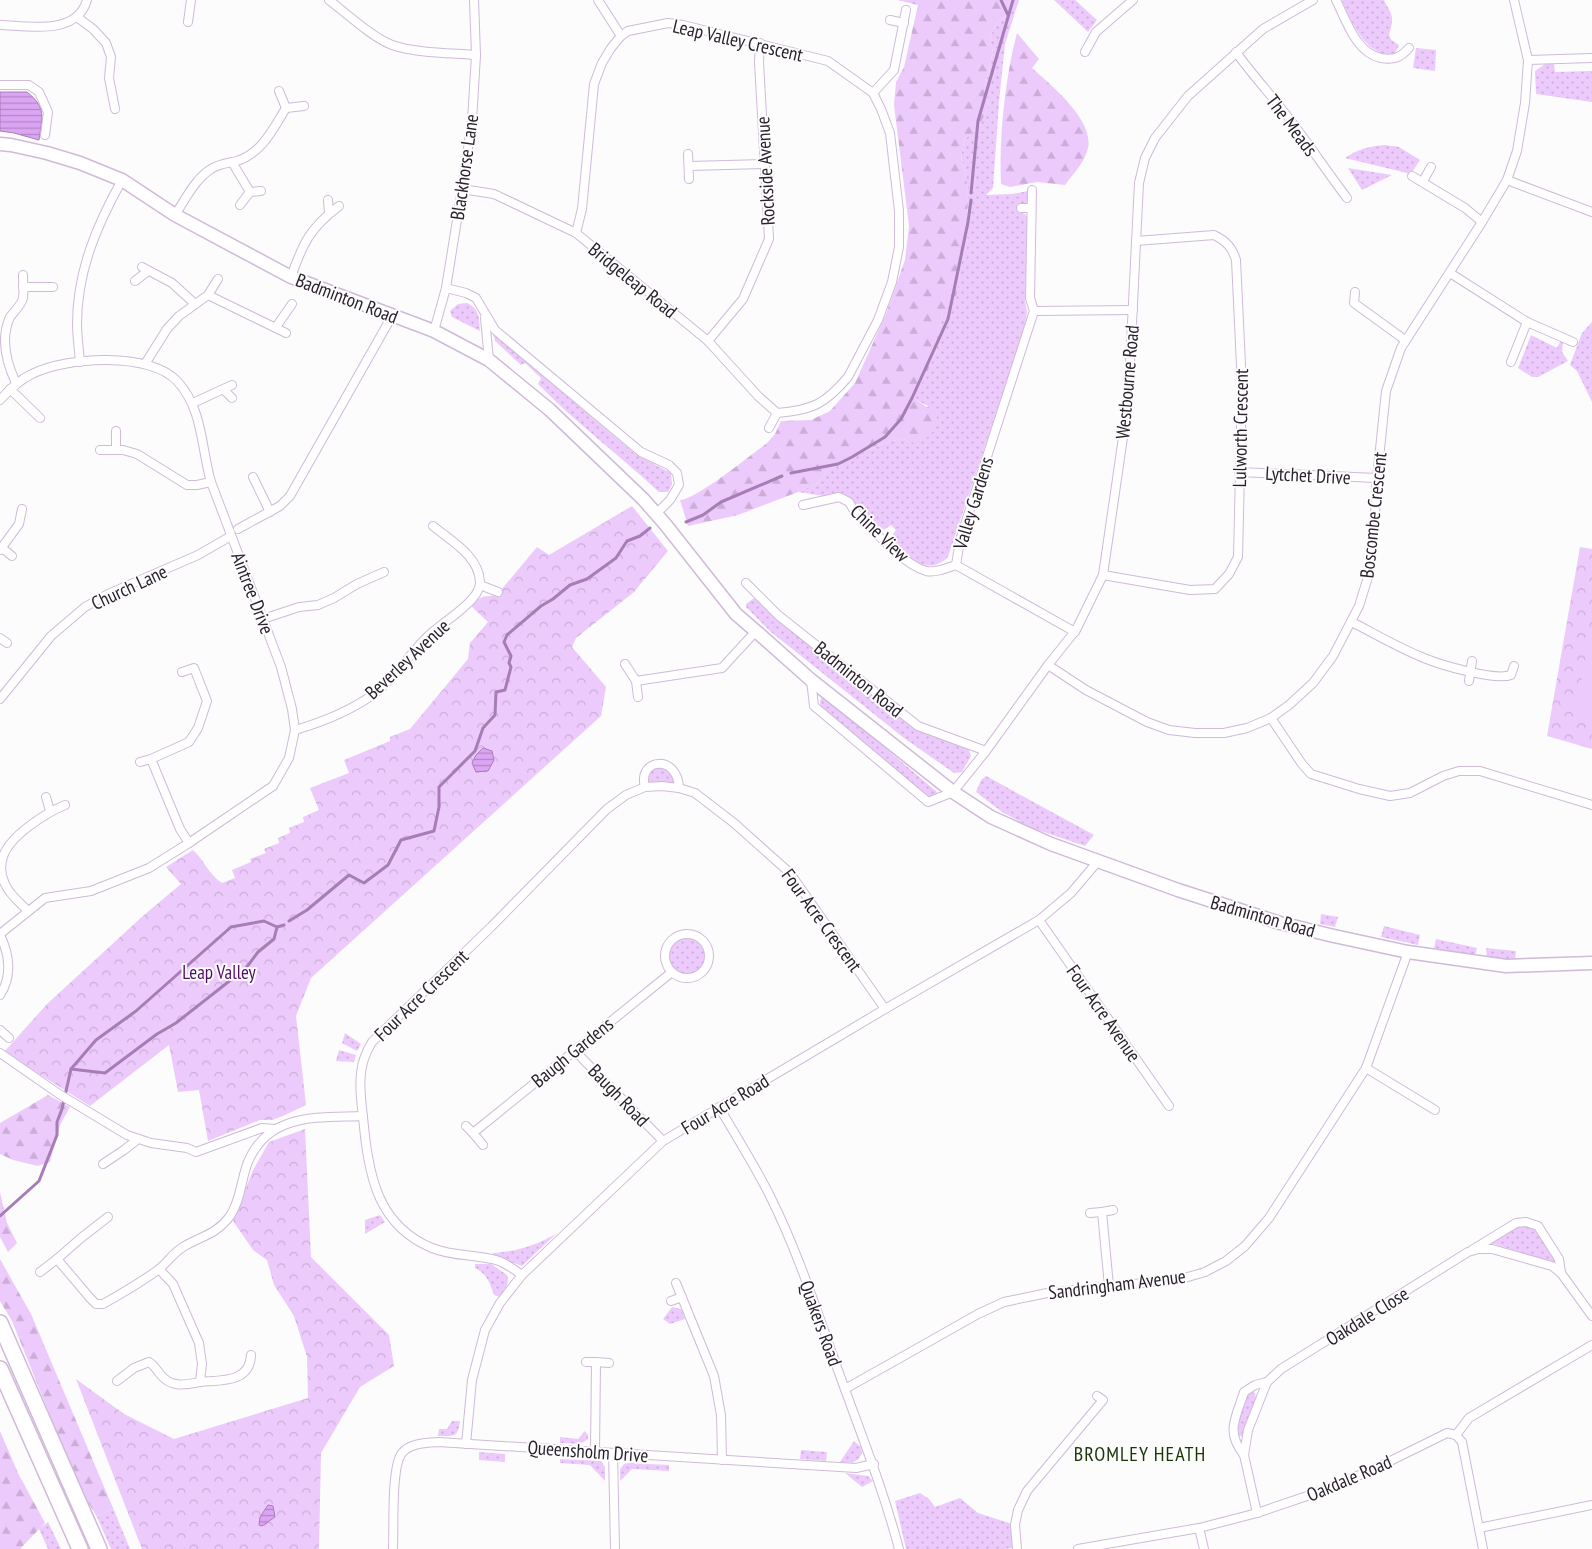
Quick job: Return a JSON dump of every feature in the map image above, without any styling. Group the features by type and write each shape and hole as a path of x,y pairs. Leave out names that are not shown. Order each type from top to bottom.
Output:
{"highway":[{"path":"0,1323 100,1549"},
{"path":"0,1369 80,1549"}],"main road":[{"name":"Badminton Road","path":"0,144 48,153 80,163 122,180 174,214 291,277 434,331 489,360 550,410 622,479 656,514 736,614 811,680 953,792 991,817 1051,844 1178,890 1280,922 1334,936 1408,952 1506,966 1592,963"}],"street":[{"path":"0,25 48,27 63,24 77,17 82,11 86,0"},
{"path":"188,22 191,0"},
{"path":"329,0 376,36 391,45 409,49 476,55"},
{"name":"Blackhorse Lane","path":"434,331 446,288 472,121 476,55 474,0"},
{"path":"576,233 582,209 594,84 610,48 621,36 598,0"},
{"path":"1085,52 1096,32 1133,0"},
{"name":"Westbourne Road","path":"953,792 1075,632 1103,575 1128,403 1139,183 1145,158 1155,138 1188,96 1263,29 1313,0"},
{"path":"1336,0 1357,40 1365,51 1392,60 1400,57 1409,48"},
{"name":"Boscombe Crescent","path":"1048,665 1086,690 1147,722 1169,730 1195,733 1224,732 1247,728 1271,718 1289,705 1313,683 1334,656 1359,606 1368,577 1374,533 1377,478 1386,391 1405,340 1450,273 1507,180 1517,151 1525,104 1528,60 1514,0"},
{"path":"873,93 894,70 906,10"},
{"path":"77,17 93,28 106,43 111,57 109,78 115,109"},
{"path":"890,20 904,23"},
{"name":"Leap Valley Crescent","path":"621,36 628,31 668,22 828,61 873,93 881,109 890,132 900,210 899,247 892,282 878,320 848,377 842,384 827,399 817,405 799,411 777,413"},
{"name":"Rockside Avenue","path":"708,341 743,299 769,239 759,62 760,43"},
{"name":"The Meads","path":"1236,52 1297,129 1347,198"},
{"path":"1528,60 1592,58"},
{"path":"0,85 29,85 39,92 48,112 45,135"},
{"path":"279,92 286,108"},
{"path":"174,214 201,177 212,168 253,154 258,150 286,108 304,106"},
{"path":"688,154 690,179"},
{"path":"232,162 250,192"},
{"path":"689,166 764,164"},
{"path":"1423,182 1431,167"},
{"path":"1412,176 1466,208 1482,222"},
{"path":"80,362 77,324 80,279 94,235 105,210 122,180"},
{"path":"1507,180 1592,212"},
{"name":"Bridgeleap Road","path":"462,189 494,194 576,233 708,341 758,396 777,413"},
{"name":"Valley Gardens","path":"1032,190 1030,298 1034,311 960,540 956,565 1075,632"},
{"path":"240,205 250,192 261,191"},
{"path":"328,200 329,214"},
{"path":"291,277 300,253 312,230 339,206"},
{"path":"1020,208 1031,208"},
{"name":"Lulworth Crescent","path":"1103,575 1190,590 1215,589 1229,574 1238,557 1242,386 1236,260 1233,249 1224,240 1214,235 1136,242"},
{"path":"135,281 145,269 172,283 195,304"},
{"path":"1450,273 1527,322 1573,342"},
{"path":"23,275 23,300 7,323 2,339 3,349 13,386 40,418"},
{"path":"145,364 167,329 179,316 208,294 218,279"},
{"path":"23,287 53,287"},
{"path":"446,288 466,293 476,298 495,330 641,452 669,465 677,472 679,485 670,500 656,514"},
{"path":"1355,292 1354,303 1405,340"},
{"path":"208,294 286,333"},
{"path":"276,327 292,304"},
{"path":"1034,311 1133,310"},
{"path":"485,314 489,360"},
{"path":"238,529 280,506 290,496 392,316"},
{"path":"1511,362 1527,322"},
{"name":"Aintree Drive","path":"0,400 13,386 33,373 52,366 80,362 130,360 162,370 177,381 193,403 200,424 211,482 282,667 295,730 288,758 273,786 149,868 91,891 45,898 0,935"},
{"path":"193,403 232,385"},
{"path":"224,390 232,398"},
{"path":"769,428 777,413"},
{"path":"116,431 116,450"},
{"path":"100,450 123,450 137,454 187,485 211,482"},
{"name":"Lytchet Drive","path":"1240,472 1377,478"},
{"path":"253,477 270,512"},
{"name":"Chine View","path":"803,505 839,497 849,502 855,512 906,561 926,571 938,571 956,565"},
{"path":"12,556 1,549 19,524 22,509"},
{"path":"433,526 461,548 472,560 479,574 480,585 498,592"},
{"name":"Church Lane","path":"0,699 51,636 85,607 108,594 198,555 231,536"},
{"path":"437,542 444,536"},
{"path":"263,619 299,607 318,605 384,572"},
{"name":"Badminton Road","path":"746,583 778,615 918,726 986,751"},
{"name":"Beverley Avenue","path":"295,730 342,713 383,686 427,636 472,600 480,585"},
{"path":"1352,622 1424,658 1470,671 1489,676 1508,676 1511,675 1514,666"},
{"path":"636,681 722,668 756,632"},
{"path":"1469,681 1472,660"},
{"path":"625,664 636,681 638,697"},
{"path":"140,762 189,742 202,720 207,701 203,689 194,668 182,672"},
{"name":"Badminton Road","path":"811,680 814,706 928,802 953,792"},
{"path":"1271,718 1302,764 1311,774 1359,790 1390,796 1410,793 1443,776 1459,771 1480,771 1592,805"},
{"path":"151,759 180,829 189,843"},
{"path":"645,787 643,781 646,771 651,766 660,763 670,766 677,774 679,788"},
{"name":"Four Acre Crescent","path":"522,1275 500,1262 461,1256 440,1250 410,1236 389,1215 375,1190 368,1162 361,1076 364,1059 372,1042 491,927 607,809 626,795 645,787 679,788 695,793 734,823 790,873 885,1008"},
{"path":"46,796 50,811"},
{"path":"28,911 6,887 1,874 3,857 12,841 50,811 65,805"},
{"name":"Four Acre Road","path":"466,1444 472,1380 485,1330 500,1303 522,1275 663,1141 885,1008 1039,920 1071,893 1099,860"},
{"name":"Four Acre Avenue","path":"1039,920 1169,1106"},
{"path":"689,933 699,936 709,951 707,966 701,973 692,978 680,977 672,972 666,964 664,956 669,941 683,934 689,933"},
{"path":"0,935 8,956 6,986 0,995"},
{"name":"Sandringham Avenue","path":"845,1388 978,1314 1004,1302 1031,1295 1181,1279 1205,1272 1226,1261 1245,1246 1269,1218 1366,1068 1408,952"},
{"name":"Baugh Gardens","path":"473,1133 672,972"},
{"path":"0,1030 9,1038"},
{"name":"Baugh Road","path":"574,1050 663,1141"},
{"path":"0,1053 59,1094 127,1136 151,1143 187,1148 196,1152 262,1128 275,1129"},
{"path":"1366,1068 1435,1110"},
{"name":"Quakers Road","path":"720,1107 770,1196 812,1296 874,1464 899,1549"},
{"path":"57,1259 96,1304 103,1304 159,1269 184,1246 212,1234 230,1215 248,1162 256,1147 266,1135 286,1123 302,1119 363,1116"},
{"path":"466,1126 483,1144"},
{"path":"103,1164 138,1139"},
{"path":"1090,1213 1113,1210"},
{"path":"1102,1212 1109,1286"},
{"path":"40,1272 108,1217"},
{"name":"Oakdale Close","path":"1244,1455 1235,1444 1232,1429 1244,1392 1254,1386 1267,1382 1281,1370 1516,1223 1526,1222 1538,1226 1559,1259 1561,1273"},
{"name":"Oakdale Close","path":"1468,1252 1492,1249 1552,1266 1561,1273 1592,1316"},
{"path":"159,1269 174,1284 198,1342 202,1364 200,1382"},
{"path":"676,1283 714,1376 721,1415 722,1460"},
{"path":"671,1301 682,1297"},
{"path":"1483,1549 1462,1442 1456,1436 1469,1418 1592,1345"},
{"path":"117,1381 134,1368 149,1362 154,1365 168,1382 180,1386 240,1377 251,1361 251,1355"},
{"path":"586,1362 609,1363"},
{"path":"595,1452 596,1362"},
{"name":"Oakdale Close","path":"1257,1513 1244,1455 1248,1430 1267,1382"},
{"path":"1017,1549 1015,1525 1018,1510 1027,1491 1103,1400"},
{"name":"Oakdale Road","path":"1078,1549 1199,1528 1257,1513 1313,1494 1372,1470 1447,1433 1456,1436"},
{"name":"Queensholm Drive","path":"393,1549 397,1462 402,1452 423,1443 438,1442 856,1468 874,1464"},
{"path":"613,1453 615,1549"},
{"path":"1479,1528 1592,1505"},
{"path":"1199,1528 1204,1549"}],"green space":[{"path":"897,0 1019,1 1016,9 996,23 990,38 993,52 985,87 989,105 979,127 965,139 961,156 968,192 967,247 958,262 960,279 955,301 943,313 937,334 937,350 915,399 937,414 936,425 930,435 917,445 905,438 885,443 854,456 828,470 818,483 798,492 738,515 688,526 680,500 688,498 710,485 766,444 775,434 781,421 811,420 830,411 855,383 886,314 905,260 909,226 894,105 896,82 904,67 918,5"},
{"path":"1054,0 1075,0 1097,20 1088,32"},
{"path":"1342,0 1384,0 1392,16 1391,39 1399,45 1395,53 1386,54 1377,51 1361,37"},
{"path":"1016,9 1005,44 993,188 986,195 1029,191 1026,205 1019,206 1019,212 1025,214 1028,218 1025,300 1027,312 1025,326 948,557 940,563 925,565 910,558 891,540 896,530 891,525 880,530 843,493 832,493 824,496 798,492 818,483 828,470 854,456 885,443 905,438 928,406 914,399 937,350 937,334 943,313 960,279 958,262 967,247 968,192 961,156 965,139 979,127 989,105 985,87 993,52 990,38 996,23"},
{"path":"1017,33 1039,59 1032,68 1060,93 1078,115 1088,137 1088,148 1084,158 1065,185 1037,182 1010,187 1001,184 1004,108 1009,69"},
{"path":"1416,48 1436,50 1435,71 1413,68"},
{"path":"1545,64 1554,64 1555,72 1592,71 1592,102 1536,94 1535,71"},
{"path":"1385,145 1399,147 1420,160 1411,174 1345,158 1364,148"},
{"path":"1348,168 1392,175 1362,190"},
{"path":"467,303 477,311 480,331 452,317 450,311 458,304"},
{"path":"1592,322 1592,402 1577,371 1570,365 1582,333"},
{"path":"493,334 634,453 671,473 672,485 668,492 659,492 567,412 538,384 541,378 525,363 521,365 495,341"},
{"path":"1531,335 1557,348 1561,340 1563,342 1562,352 1568,361 1538,377 1532,377 1518,368"},
{"name":"Leap Valley","path":"632,506 668,551 634,592 576,638 572,647 606,687 601,716 311,978 296,1016 306,1105 283,1116 272,1120 260,1120 208,1141 199,1090 178,1092 169,1045 90,1106 4,1052 47,1004 144,915 181,884 166,867 193,850 213,876 222,883 235,878 232,870 251,862 250,859 266,853 264,849 279,843 278,838 290,833 289,828 304,822 303,817 319,810 310,788 349,773 344,760 390,741 390,737 410,729 468,659 470,643 488,622 471,606 474,603 482,597 496,596 537,547 549,555"},
{"path":"1580,547 1592,549 1592,749 1547,736"},
{"path":"754,598 778,620 917,728 939,738 965,746 971,756 962,772 954,773 904,738 771,632 746,607 746,604"},
{"path":"1592,627 1592,719 1574,715"},
{"path":"823,695 937,792 935,796 930,797 920,790 821,708 820,701"},
{"path":"651,767 669,767 677,786 646,786 647,772"},
{"path":"986,776 1094,835 1085,846 1032,828 1002,812 976,792 981,780"},
{"path":"1321,914 1338,917 1335,927 1320,924"},
{"path":"1384,926 1420,935 1418,945 1381,937"},
{"path":"687,937 700,943 706,956 700,969 687,975 674,969 668,956 674,943"},
{"path":"1436,939 1477,948 1475,956 1434,948"},
{"path":"1486,948 1516,951 1515,961 1487,959"},
{"path":"345,1033 361,1044 357,1051 342,1043"},
{"path":"339,1050 356,1055 354,1062 336,1061"},
{"path":"48,1095 70,1107 60,1125 50,1162 38,1166 13,1160 0,1154 0,1123"},
{"path":"305,1129 311,1257 389,1335 394,1366 360,1387 321,1453 319,1549 142,1549 76,1379 124,1414 174,1439 308,1398 307,1357 294,1316 274,1285 267,1260 253,1250 233,1221 253,1170 269,1142"},
{"path":"0,1192 7,1223 17,1243 8,1252 0,1237"},
{"path":"380,1215 385,1222 365,1234 365,1220"},
{"path":"1521,1225 1537,1230 1556,1261 1555,1263 1491,1243 1492,1240"},
{"path":"557,1233 522,1266 493,1255 493,1253 534,1244"},
{"path":"0,1259 31,1314 113,1508 97,1517 83,1494 69,1463 12,1321 0,1301"},
{"path":"475,1264 491,1264 507,1275 507,1284 500,1297 494,1295 488,1279 475,1268"},
{"path":"672,1307 681,1309 685,1319 670,1324 663,1319"},
{"path":"1253,1392 1256,1398 1245,1425 1243,1437 1237,1435 1235,1431 1246,1396"},
{"path":"452,1421 460,1421 458,1431 451,1436 438,1436 439,1429 447,1429"},
{"path":"0,1431 18,1473 45,1523 20,1549 0,1549"},
{"path":"585,1431 588,1439 582,1443 560,1443 560,1437 578,1439"},
{"path":"854,1441 861,1447 862,1453 860,1457 853,1462 840,1462"},
{"path":"801,1450 827,1452 826,1461 800,1459"},
{"path":"479,1452 505,1454 505,1462 479,1460"},
{"path":"560,1459 601,1461 605,1467 605,1481 590,1465 560,1463"},
{"path":"624,1464 669,1465 669,1471 632,1469 620,1481 620,1469"},
{"path":"845,1473 868,1476 873,1481 862,1487"},
{"path":"920,1493 929,1499 935,1507 960,1498 978,1513 1012,1524 1015,1545 1012,1548 1005,1549 906,1549 895,1501"},
{"path":"113,1508 130,1549 111,1549 97,1517"},
{"path":"48,1522 61,1549 48,1549 39,1529"}],"shaded area":[{"path":"0,92 27,92 38,103 42,113 39,140 0,131"},
{"path":"483,748 492,751 494,760 488,771 476,772 472,763 476,755"},
{"path":"268,1505 273,1506 275,1517 262,1526 259,1525 260,1517"}],"waterway":[{"path":"1001,0 1008,15"},
{"path":"971,193 978,121 1013,0"},
{"path":"791,473 838,464 885,437 901,419 948,319 971,200"},
{"path":"686,522 703,515 721,502 782,476"},
{"path":"289,921 307,910 349,875 364,883 388,865 401,840 434,831 439,807 439,787 475,751 483,728 495,715 496,692 505,690 511,667 509,663 511,656 504,642 507,635 541,606 570,585 587,579 616,558 627,541 640,536 650,528"},
{"path":"0,1216 39,1181 57,1135 57,1122 62,1109 71,1069 96,1040 136,1011 231,927 264,921 277,927 284,925"},
{"path":"71,1069 105,1073 157,1034 176,1023 246,968 258,952 274,939 277,927"}],"district":[{"name":"BROMLEY HEATH","path":"1140,1454"}]}
